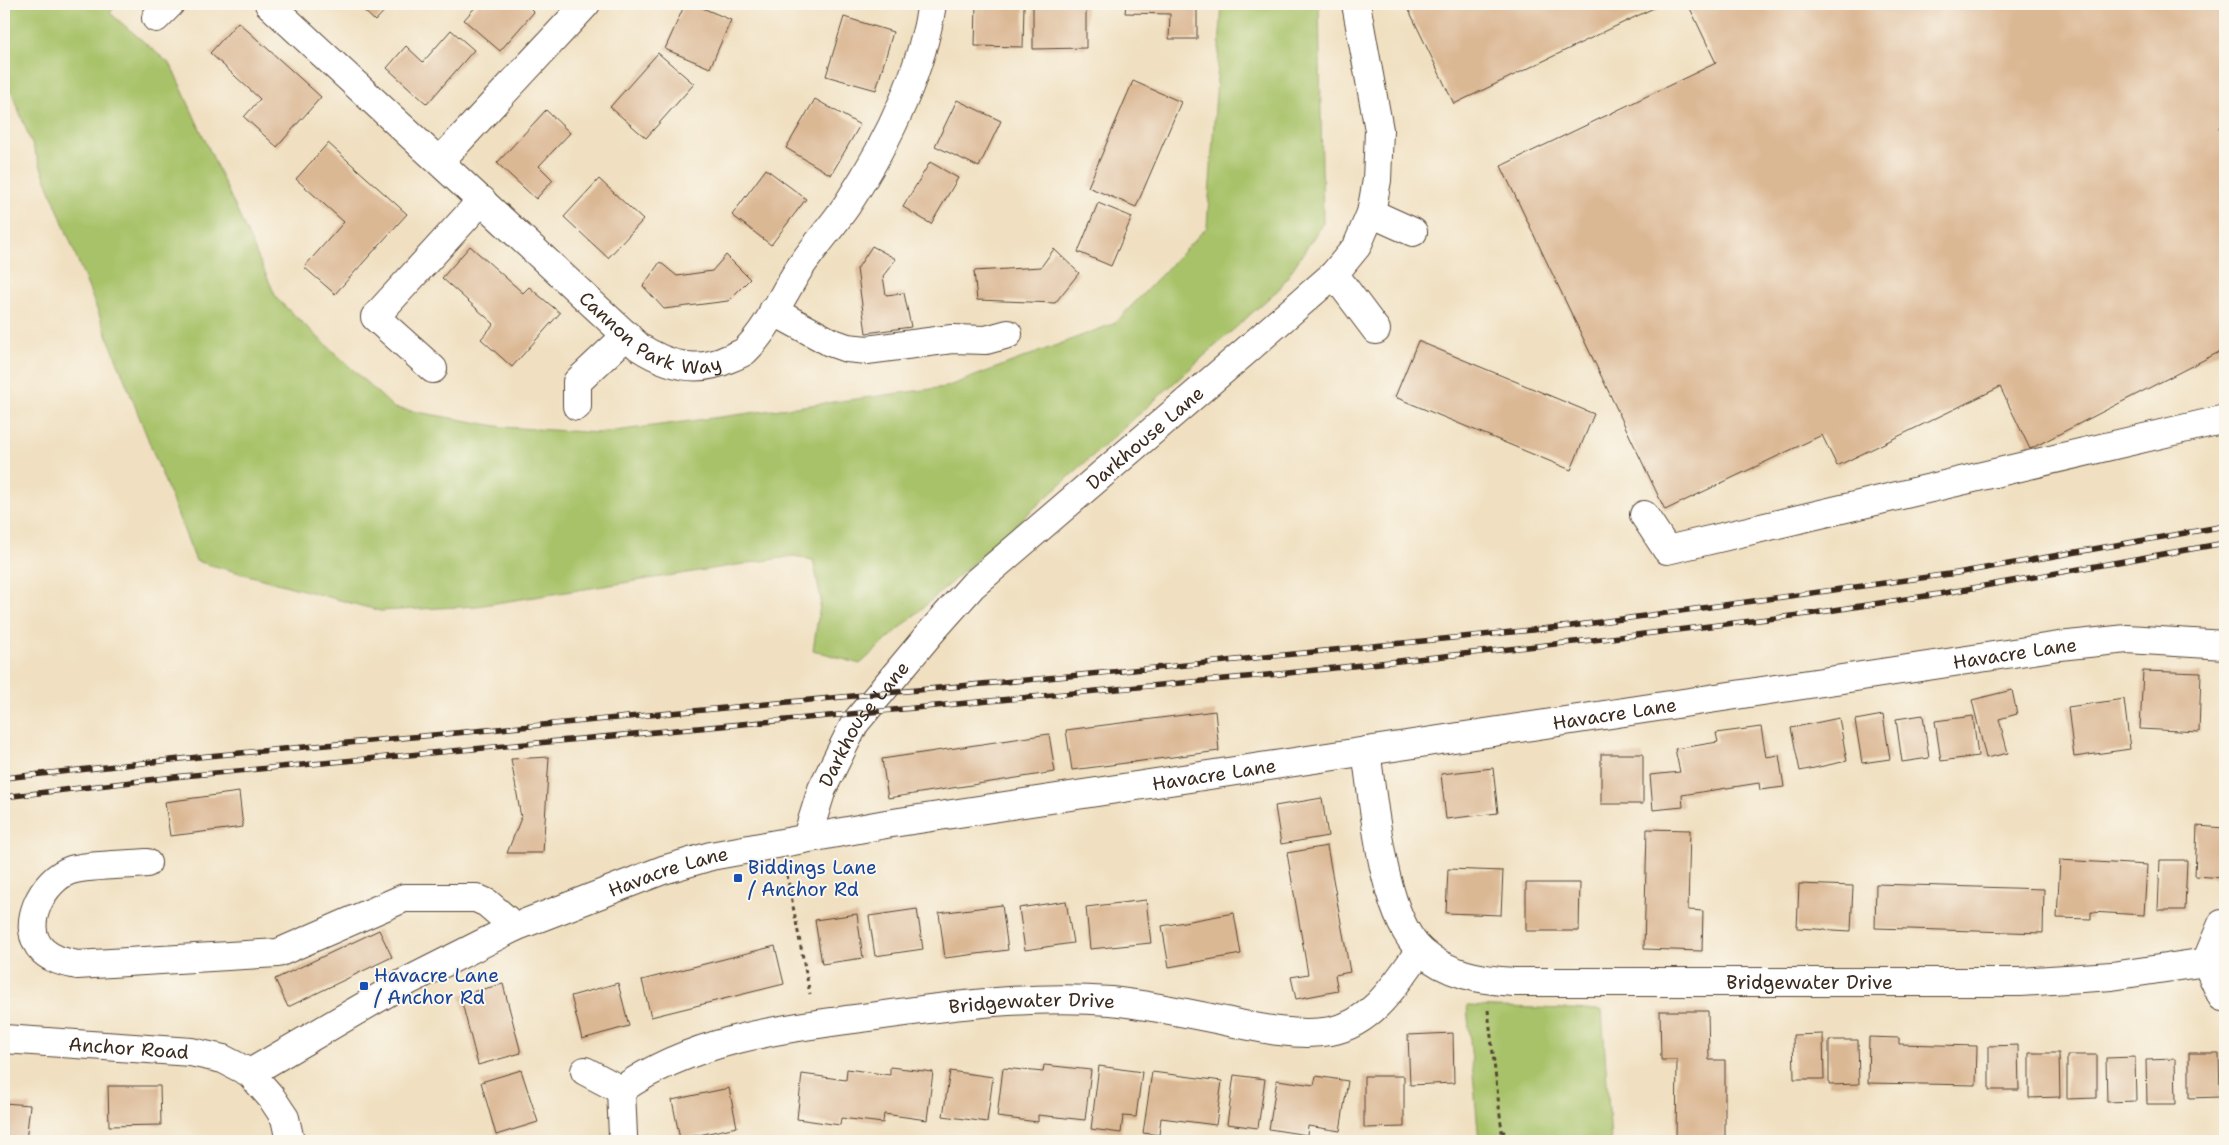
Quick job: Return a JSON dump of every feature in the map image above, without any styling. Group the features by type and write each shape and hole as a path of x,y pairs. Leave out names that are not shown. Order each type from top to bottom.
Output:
{"street":[{"name":"Cannon Park Way","path":"269,4 639,347 660,360 681,366 702,367 723,362 744,351 773,311 809,254 845,207 870,170 897,116 917,62 932,4"},
{"path":"440,161 586,4"},
{"name":"Darkhouse Lane","path":"794,840 855,723 973,585 1334,274 1357,246 1371,213 1377,180 1379,130 1356,4"},
{"path":"433,369 375,317 482,200"},
{"path":"1371,213 1412,232"},
{"path":"1334,274 1376,330"},
{"path":"773,311 830,342 847,348 867,350 952,339 986,340 1008,334"},
{"path":"577,406 577,382 627,335"},
{"path":"1644,515 1667,550 2225,420"},
{"name":"Havacre Lane","path":"250,1073 402,984 515,927 663,870 711,856 794,840 2059,646 2127,639 2225,645"},
{"name":"Bridgewater Drive","path":"1366,751 1392,904 1405,929 1420,950 1438,963 1459,973 1484,980 1514,982 2020,982 2112,976 2206,962"},
{"path":"147,863 70,870 45,889 34,911 34,934 41,949 55,960 78,965 278,953 404,898 476,898 487,902 515,927"},
{"path":"2222,924 2206,962 2222,997"},
{"name":"Bridgewater Drive","path":"621,1090 646,1072 674,1059 715,1044 815,1024 958,1004 1055,999 1111,1001 1164,1008 1275,1031 1304,1033 1332,1031 1355,1022 1386,998 1420,950"},
{"name":"Anchor Road","path":"4,1039 191,1052 223,1059 250,1073"},
{"path":"585,1071 621,1090 623,1136"},
{"path":"250,1073 285,1118 290,1141"}],"path":[{"path":"794,840 815,1024"},
{"path":"1484,980 1502,1141"},
{"path":"1501,1130 1512,1141"}],"green space":[{"path":"4,4 117,4 110,13 171,65 277,299 394,408 503,427 600,433 946,387 1115,323 1207,227 1222,4 1319,4 1323,223 1280,288 860,664 813,650 821,599 813,560 794,556 477,606 380,611 196,561 4,73"},
{"path":"1467,1006 1602,1010 1611,1141 1479,1141"}],"building":[{"path":"357,4 391,4 375,21"},
{"path":"478,4 526,4 534,12 500,51 464,20"},
{"path":"685,4 693,4 731,20 710,68 665,49"},
{"path":"976,4 1024,4 1023,47 975,46"},
{"path":"1033,4 1086,4 1086,48 1033,49"},
{"path":"1126,4 1197,4 1197,39 1169,39 1170,14 1125,13"},
{"path":"1406,4 1662,4 1454,104"},
{"path":"1688,4 2225,4 2225,125 2219,127 2225,141 2225,349 2030,449 2000,387 1837,466 1822,435 1665,510 1501,166 1716,63"},
{"path":"844,17 893,32 876,90 826,76"},
{"path":"238,22 321,97 277,147 244,117 260,99 210,53"},
{"path":"451,30 474,50 427,104 387,68 406,46 423,62"},
{"path":"658,53 694,84 646,138 610,107"},
{"path":"1133,81 1181,102 1136,207 1088,187"},
{"path":"815,99 860,125 831,175 786,148"},
{"path":"957,100 1001,121 979,167 935,146"},
{"path":"546,110 570,133 539,166 553,180 536,199 497,163"},
{"path":"328,143 407,214 335,294 304,267 344,222 296,179"},
{"path":"930,162 958,178 931,224 903,207"},
{"path":"766,169 806,199 771,245 732,215"},
{"path":"599,179 643,220 608,258 564,217"},
{"path":"1098,203 1132,217 1111,266 1078,252"},
{"path":"470,246 523,293 529,287 560,313 512,367 481,339 494,324 442,278"},
{"path":"872,246 896,259 883,276 886,295 904,293 911,327 866,333 857,269"},
{"path":"1054,249 1079,273 1055,303 977,300 974,271 1041,267"},
{"path":"726,255 750,279 728,301 664,309 643,286 660,262 677,276 712,271"},
{"path":"1418,341 1594,414 1571,470 1395,397"},
{"path":"2143,671 2201,673 2199,732 2140,729"},
{"path":"2012,690 2017,714 1999,719 2008,753 1986,758 1972,700"},
{"path":"2124,699 2130,749 2074,757 2068,707"},
{"path":"1215,711 1219,751 1072,770 1066,730"},
{"path":"1883,715 1890,759 1862,763 1855,720"},
{"path":"1923,715 1929,758 1902,762 1896,719"},
{"path":"1973,716 1978,756 1941,761 1935,721"},
{"path":"1839,718 1847,761 1800,771 1791,728"},
{"path":"1761,727 1766,757 1779,755 1784,787 1760,790 1759,783 1682,795 1683,807 1653,810 1650,775 1680,772 1675,749 1718,742 1716,733"},
{"path":"1049,734 1055,772 888,798 882,759"},
{"path":"1601,754 1643,754 1643,804 1601,804"},
{"path":"549,757 543,853 507,853 521,818 511,759"},
{"path":"1493,768 1498,813 1446,819 1441,774"},
{"path":"239,792 243,827 170,836 165,802"},
{"path":"1322,798 1328,836 1281,844 1275,806"},
{"path":"2197,826 2225,828 2225,878 2195,876"},
{"path":"1647,829 1690,830 1688,910 1703,911 1702,951 1644,949"},
{"path":"1327,846 1350,972 1335,975 1338,991 1296,999 1291,977 1308,974 1287,853"},
{"path":"2060,860 2147,865 2144,915 2091,912 2091,919 2057,918"},
{"path":"2160,860 2187,860 2185,910 2158,910"},
{"path":"1448,869 1503,871 1501,915 1446,913"},
{"path":"1526,883 1580,883 1579,931 1526,931"},
{"path":"1799,884 1853,886 1851,931 1797,928"},
{"path":"1876,884 2044,889 2043,933 1875,928"},
{"path":"1146,900 1151,943 1090,949 1086,907"},
{"path":"1066,901 1073,943 1025,950 1019,908"},
{"path":"1002,905 1008,950 945,958 939,913"},
{"path":"917,909 923,949 875,956 869,916"},
{"path":"1234,913 1241,954 1169,967 1162,926"},
{"path":"857,914 863,958 822,964 815,920"},
{"path":"379,930 392,957 288,1007 275,979"},
{"path":"775,946 784,984 651,1017 642,980"},
{"path":"618,983 629,1026 582,1039 571,996"},
{"path":"503,984 521,1053 478,1065 460,995"},
{"path":"1660,1011 1708,1011 1709,1060 1725,1060 1725,1139 1676,1139 1677,1060 1661,1060"},
{"path":"1453,1033 1454,1083 1410,1085 1408,1035"},
{"path":"1823,1034 1824,1079 1794,1079 1793,1035"},
{"path":"1869,1037 1899,1038 1899,1044 1977,1046 1976,1085 1868,1083"},
{"path":"1829,1040 1858,1040 1859,1084 1829,1085"},
{"path":"2018,1045 2019,1090 1989,1090 1989,1046"},
{"path":"2029,1053 2059,1053 2060,1097 2029,1098"},
{"path":"2189,1053 2219,1053 2220,1097 2189,1098"},
{"path":"2067,1055 2097,1055 2097,1098 2067,1099"},
{"path":"2135,1057 2136,1101 2107,1102 2106,1058"},
{"path":"2175,1059 2176,1104 2147,1104 2146,1060"},
{"path":"1044,1065 1091,1070 1085,1120 1038,1115 1038,1122 997,1117 1003,1068 1043,1072"},
{"path":"1099,1066 1142,1072 1136,1117 1123,1116 1121,1133 1091,1129"},
{"path":"890,1067 933,1072 927,1120 884,1114 883,1123 841,1118 840,1125 797,1119 802,1074 846,1080 847,1069 890,1075"},
{"path":"521,1070 538,1122 496,1135 481,1082"},
{"path":"950,1071 993,1077 987,1122 943,1116"},
{"path":"1152,1072 1222,1081 1216,1125 1161,1118 1159,1135 1143,1133"},
{"path":"1234,1075 1265,1079 1258,1128 1227,1124"},
{"path":"1316,1076 1348,1081 1340,1131 1308,1126 1307,1135 1269,1129 1277,1080 1314,1085"},
{"path":"1364,1076 1404,1076 1404,1127 1364,1128"},
{"path":"108,1086 160,1086 161,1125 109,1126"},
{"path":"729,1088 737,1127 680,1139 672,1100"},
{"path":"4,1103 30,1105 26,1141 4,1141"}],"railway":[{"path":"4,778 208,756 1176,666 1571,626 1957,573 2225,526"},
{"path":"4,797 183,776 1279,674 1611,638 1808,614 1939,594 2225,543"}],"place":[{"name":"Biddings Lane / Anchor Rd","path":"738,878"},
{"name":"Havacre Lane / Anchor Rd","path":"364,986"}]}
